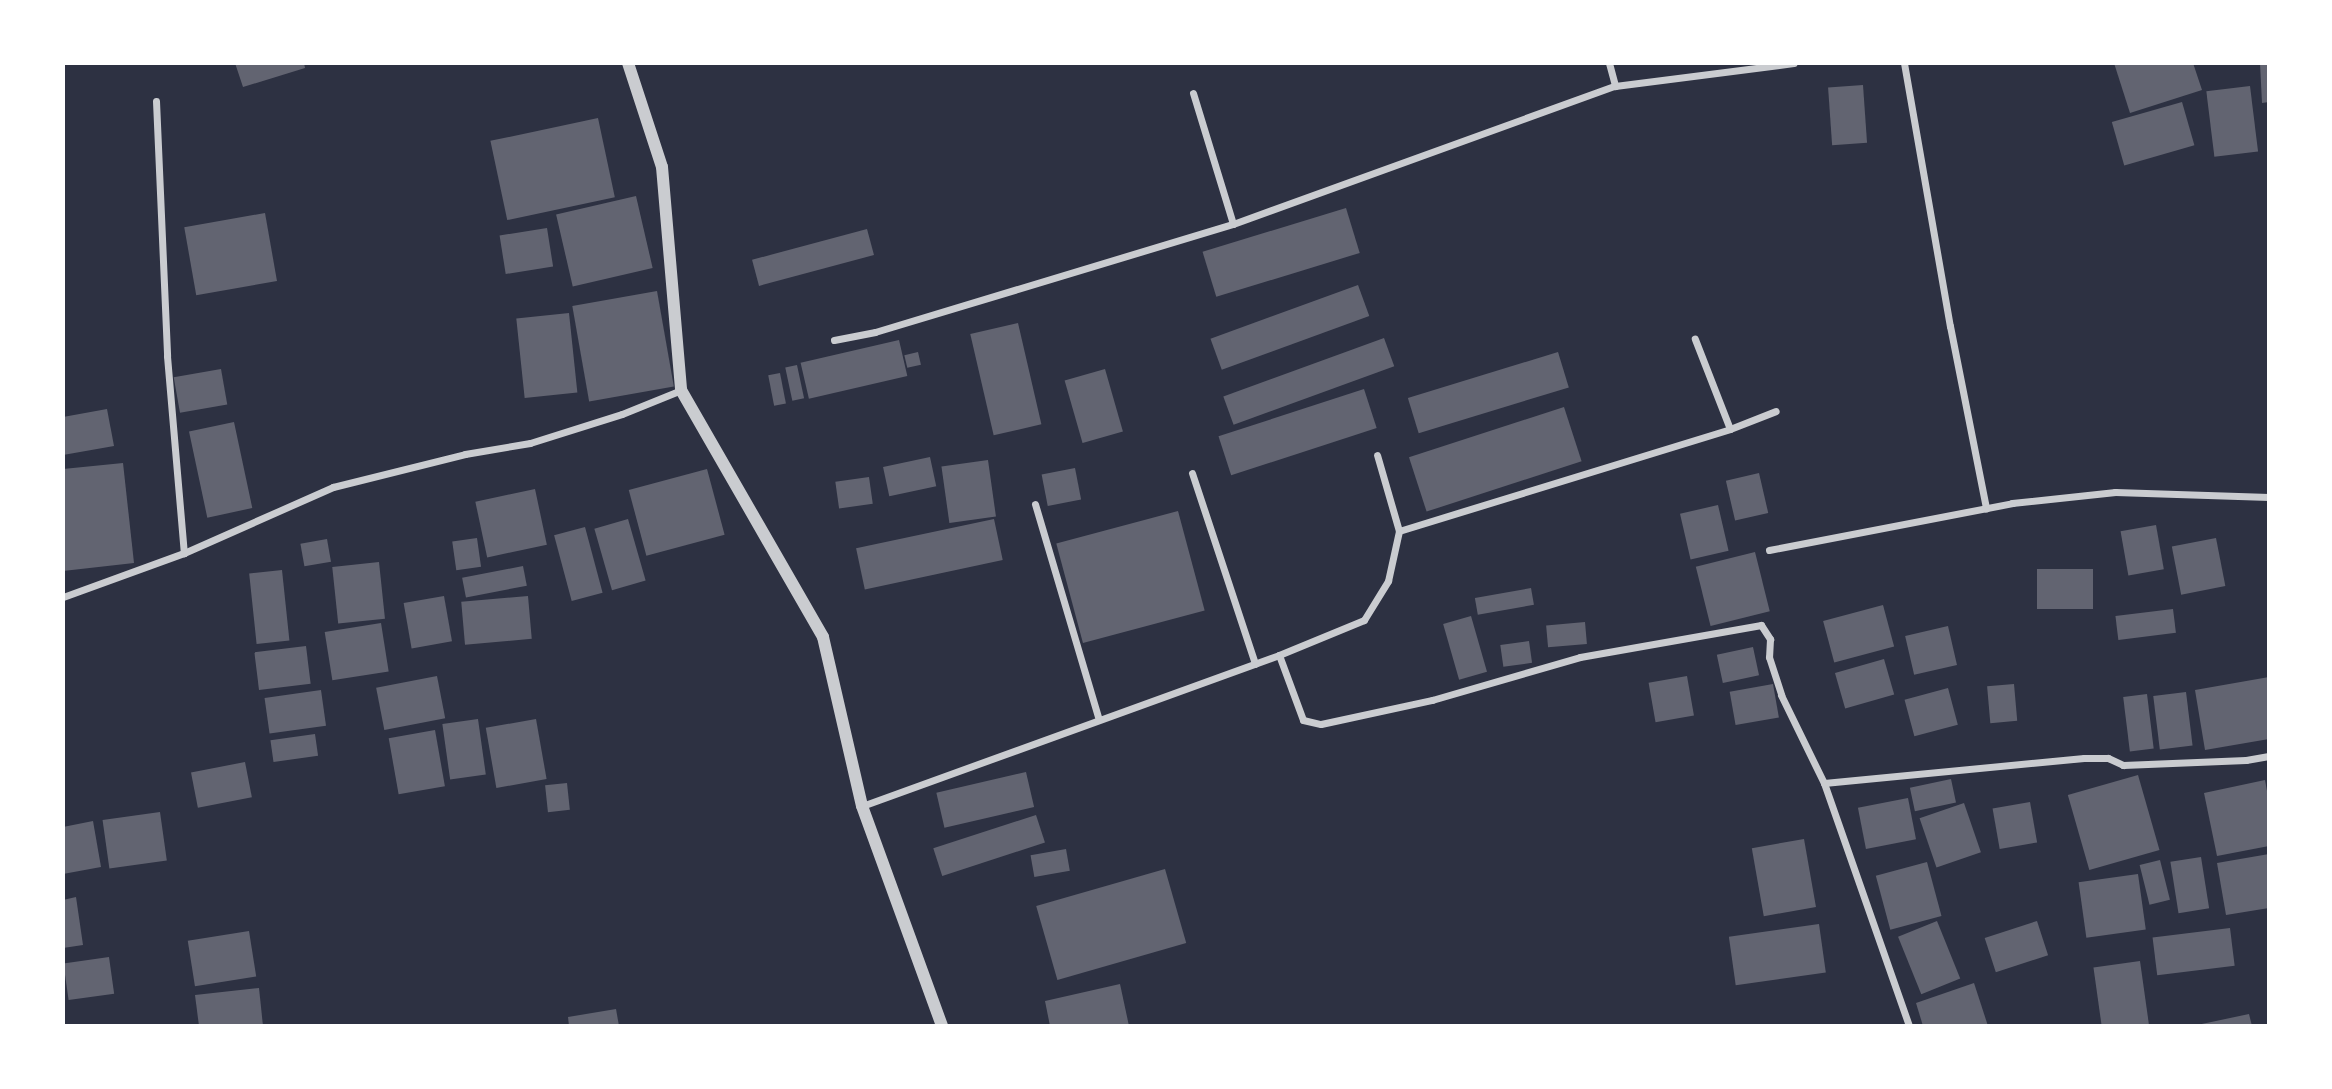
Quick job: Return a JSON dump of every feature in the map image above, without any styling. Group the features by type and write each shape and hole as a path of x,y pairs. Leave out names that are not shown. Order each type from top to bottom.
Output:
{"street":[{"path":"628,63 662,167 681,390 823,637 862,806 942,1026"},
{"path":"1609,63 1615,86"},
{"path":"834,340 875,332 1233,224 1615,86 1794,63"},
{"path":"1904,63 1986,508"},
{"path":"1193,93 1233,224"},
{"path":"156,101 167,356 184,553"},
{"path":"1695,339 1730,429"},
{"path":"63,597 184,553 333,487 465,454 530,443 622,414 681,390"},
{"path":"1399,531 1730,429 1776,411"},
{"path":"862,806 1255,664 1364,620 1388,581 1399,531 1377,455"},
{"path":"1192,473 1255,664"},
{"path":"1769,550 1986,508 2115,492 2269,497"},
{"path":"1035,504 1099,720"},
{"path":"1279,655 1303,720 1321,724 1432,700 1580,657 1761,625 1770,639 1769,657 1781,695 1824,783 1909,1026"},
{"path":"1824,783 2084,758 2108,758 2123,765 2246,760 2269,756"}],"building":[{"path":"235,63 304,63 305,68 243,87"},
{"path":"2114,63 2193,63 2202,90 2130,113"},
{"path":"2260,63 2269,63 2269,102 2262,103"},
{"path":"1863,85 1867,143 1832,145 1828,87"},
{"path":"2250,86 2258,152 2214,157 2206,91"},
{"path":"2182,102 2194,145 2124,165 2112,122"},
{"path":"598,118 615,197 507,220 490,141"},
{"path":"636,196 653,268 573,287 556,214"},
{"path":"1346,208 1360,253 1216,297 1203,252"},
{"path":"265,213 277,281 196,295 184,227"},
{"path":"547,228 553,267 506,274 500,236"},
{"path":"867,229 874,255 759,286 752,260"},
{"path":"1358,285 1369,316 1222,370 1210,339"},
{"path":"657,291 674,387 589,401 572,306"},
{"path":"569,313 577,393 525,398 516,319"},
{"path":"1018,323 1041,424 994,435 970,334"},
{"path":"1384,338 1394,366 1234,425 1223,396"},
{"path":"899,340 907,376 809,399 801,363"},
{"path":"918,352 921,365 907,368 904,355"},
{"path":"1558,352 1569,387 1419,433 1408,398"},
{"path":"797,365 804,398 792,401 785,367"},
{"path":"221,369 227,404 180,413 174,377"},
{"path":"1105,369 1123,431 1083,443 1065,381"},
{"path":"780,373 786,403 774,406 768,375"},
{"path":"1364,389 1377,428 1231,475 1218,436"},
{"path":"1564,407 1582,461 1427,512 1409,457"},
{"path":"107,409 114,446 63,455 63,417"},
{"path":"234,422 252,508 207,518 189,432"},
{"path":"930,457 936,486 889,496 883,467"},
{"path":"988,460 996,516 949,523 941,467"},
{"path":"123,463 134,563 63,571 63,469"},
{"path":"1075,468 1081,499 1048,506 1042,474"},
{"path":"707,469 725,535 646,556 629,490"},
{"path":"1759,473 1768,513 1735,521 1726,481"},
{"path":"869,477 873,504 839,508 835,482"},
{"path":"535,489 547,545 487,557 475,502"},
{"path":"1718,505 1729,551 1691,560 1680,514"},
{"path":"1178,511 1205,610 1083,643 1056,544"},
{"path":"628,519 646,581 612,590 594,529"},
{"path":"994,519 1003,560 865,589 856,548"},
{"path":"2156,525 2164,569 2128,576 2121,531"},
{"path":"585,527 603,593 572,601 554,535"},
{"path":"477,538 481,567 456,570 452,541"},
{"path":"2216,538 2225,586 2181,595 2172,547"},
{"path":"327,539 331,562 304,566 300,544"},
{"path":"1755,552 1770,611 1711,626 1696,567"},
{"path":"379,562 385,619 338,624 332,567"},
{"path":"523,566 527,586 466,597 462,578"},
{"path":"2037,569 2093,569 2093,609 2037,609"},
{"path":"282,570 289,641 257,644 249,573"},
{"path":"1531,588 1534,605 1478,615 1475,598"},
{"path":"444,596 452,641 412,648 404,603"},
{"path":"528,596 532,639 465,645 461,602"},
{"path":"1883,605 1894,647 1834,663 1823,621"},
{"path":"2173,609 2176,633 2118,640 2115,616"},
{"path":"1471,616 1487,672 1459,680 1443,624"},
{"path":"1585,622 1587,644 1548,647 1546,625"},
{"path":"381,623 389,671 332,680 325,632"},
{"path":"1948,626 1957,665 1914,675 1905,636"},
{"path":"1529,641 1532,663 1503,667 1500,645"},
{"path":"306,646 311,684 259,690 254,652"},
{"path":"1753,647 1759,675 1723,683 1717,655"},
{"path":"1884,659 1894,695 1845,709 1835,673"},
{"path":"437,676 445,718 384,730 376,688"},
{"path":"1687,676 1694,715 1656,722 1649,683"},
{"path":"2269,677 2269,739 2205,750 2195,690"},
{"path":"1773,684 1779,717 1736,725 1730,692"},
{"path":"2014,684 2017,721 1990,723 1987,686"},
{"path":"1948,688 1958,725 1914,736 1905,700"},
{"path":"321,690 326,726 270,734 265,698"},
{"path":"2186,692 2193,746 2160,750 2153,696"},
{"path":"2147,694 2154,749 2130,752 2123,697"},
{"path":"478,719 486,774 450,779 442,724"},
{"path":"536,719 547,779 496,788 486,728"},
{"path":"435,730 445,786 399,794 389,738"},
{"path":"315,734 318,756 273,762 270,740"},
{"path":"245,762 252,797 198,808 191,772"},
{"path":"1026,772 1034,807 944,828 936,793"},
{"path":"2138,775 2159,850 2089,870 2068,795"},
{"path":"1951,779 1956,802 1915,811 1910,788"},
{"path":"2265,780 2269,802 2269,846 2217,856 2204,793"},
{"path":"567,783 570,810 548,812 545,785"},
{"path":"1908,798 1916,839 1866,849 1858,808"},
{"path":"2030,802 2037,842 2000,849 1993,809"},
{"path":"1964,803 1981,852 1936,867 1920,818"},
{"path":"160,812 167,861 109,869 103,820"},
{"path":"1036,815 1045,843 942,876 933,848"},
{"path":"93,821 101,867 63,874 63,827"},
{"path":"1804,839 1816,907 1764,916 1752,848"},
{"path":"1066,849 1070,871 1034,877 1031,855"},
{"path":"2269,854 2269,908 2226,915 2217,863"},
{"path":"2201,857 2209,908 2179,913 2170,862"},
{"path":"2160,860 2170,900 2150,905 2140,865"},
{"path":"1927,862 1941,916 1890,930 1876,876"},
{"path":"1165,869 1186,943 1057,980 1036,906"},
{"path":"2138,874 2146,929 2086,938 2079,882"},
{"path":"76,897 83,945 63,948 63,900"},
{"path":"1937,921 1960,978 1921,994 1898,937"},
{"path":"2037,921 2048,955 1996,972 1985,938"},
{"path":"1819,924 1826,973 1736,985 1729,937"},
{"path":"2230,928 2235,966 2157,975 2153,938"},
{"path":"249,931 256,976 195,986 188,941"},
{"path":"109,957 114,994 69,1000 63,963"},
{"path":"2140,961 2149,1024 2102,1026 2093,968"},
{"path":"1974,983 1988,1026 1923,1026 1916,1003"},
{"path":"1120,984 1129,1026 1050,1026 1045,1001"},
{"path":"259,988 263,1026 199,1026 195,995"},
{"path":"616,1009 619,1026 569,1026 568,1017"},
{"path":"2249,1014 2252,1026 2197,1026 2197,1025"}]}
